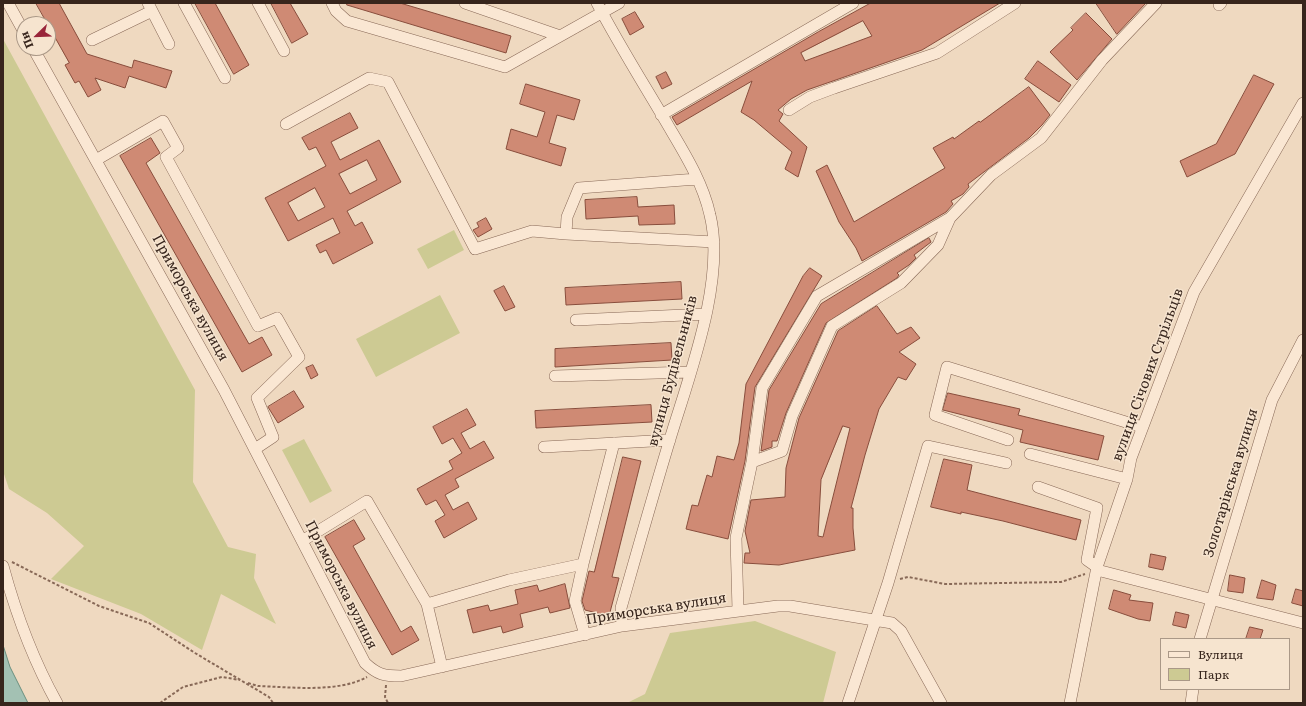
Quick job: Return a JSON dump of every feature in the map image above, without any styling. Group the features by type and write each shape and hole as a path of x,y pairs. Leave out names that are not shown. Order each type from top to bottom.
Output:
{"street":[{"path":"8,3 16,18"},
{"path":"184,3 225,78"},
{"path":"258,3 284,51"},
{"path":"332,3 336,11 348,21 505,67 560,36 599,8 619,3"},
{"path":"465,3 560,36"},
{"path":"661,115 854,3"},
{"path":"789,110 810,97 937,53 1015,3"},
{"path":"738,610 736,538 752,462 762,388 817,296 950,218 992,175 1041,138 1102,60 1156,3"},
{"path":"92,40 150,7 169,44"},
{"name":"вулиця Будівельників","path":"599,8 697,179 711,215 714,242 712,275 706,314 691,372 621,608 622,626"},
{"name":"Приморська вулиця","path":"38,56 224,390 365,663 376,672 387,676 401,676 442,668 622,626 738,610 790,606 892,623 901,631 941,703"},
{"path":"286,124 369,78 388,82 475,249 532,231 714,242"},
{"name":"вулиця Січових Стрільців","path":"1070,703 1097,569 1127,479 1131,458 1194,292 1303,103"},
{"path":"96,160 163,121 178,148 166,157 258,326 277,318 298,357 257,398 273,437 255,449"},
{"path":"566,234 567,216 579,188 697,179"},
{"path":"752,462 782,451 792,416 832,326 901,283 938,245 950,218"},
{"path":"576,320 706,314"},
{"name":"Золотарівська вулиця","path":"1200,638 1272,400 1303,340"},
{"path":"1008,440 935,415 947,367 1142,427"},
{"path":"555,376 691,372"},
{"path":"544,447 670,440"},
{"path":"585,635 575,601 614,443"},
{"path":"848,703 888,583 928,446 1006,463"},
{"path":"1030,454 1127,479"},
{"path":"1038,487 1097,508 1087,560 1097,569 1303,623"},
{"path":"302,541 367,501 427,604 442,668"},
{"path":"6,563 12,598 31,651 57,703"},
{"path":"427,604 509,580 583,564"},
{"path":"1191,703 1193,690"}],"path":[{"path":"6,563 99,606 149,623 269,697 273,703"},
{"path":"888,583 908,576 945,584 1061,582 1097,569"},
{"path":"160,703 183,687 222,677 242,680 258,686 326,687 359,682 376,672"},
{"path":"387,676 385,697 388,703"}],"green space":[{"path":"3,39 195,390 193,482 228,547 256,554 254,578 276,624 221,594 202,650 141,614 51,579 84,546 47,513 9,489 3,471"},
{"path":"454,230 464,250 428,269 417,249"},
{"path":"440,295 460,333 376,377 356,339"},
{"path":"304,439 332,491 310,503 282,450"},
{"path":"755,621 836,652 823,703 627,703 645,694 670,633"}],"shaded area":[{"path":"3,645 10,667 28,703 3,703"}],"building":[{"path":"36,3 59,3 87,54 132,68 134,60 172,71 166,88 129,76 125,88 95,78 101,90 88,97 79,81 75,83 65,65 69,63 56,39 56,16 43,16"},
{"path":"195,3 215,3 249,65 234,74"},
{"path":"271,3 290,3 308,34 292,43"},
{"path":"347,3 400,3 511,36 506,53 347,5"},
{"path":"871,3 1000,3 922,50 807,90 791,99 778,110 783,114 779,121 807,147 798,177 785,169 792,152 754,120 741,112 752,81 677,125 672,117","holes":["863,21 872,36 805,61 801,53"]},
{"path":"1096,3 1146,3 1117,34"},
{"path":"635,12 644,27 630,35 622,19"},
{"path":"1086,13 1112,39 1077,80 1050,52 1073,30 1071,28"},
{"path":"1038,61 1071,85 1059,102 1025,79"},
{"path":"666,72 672,84 662,89 656,77"},
{"path":"1254,75 1274,84 1235,154 1187,177 1180,161 1216,144"},
{"path":"526,84 580,100 574,120 557,115 549,143 566,148 561,166 506,149 511,129 537,137 545,112 520,104"},
{"path":"1029,87 1050,115 1042,125 1029,138 968,184 969,187 963,194 951,201 953,204 946,212 862,261 856,248 839,222 816,171 827,165 854,222 945,168 933,148 953,137 954,139"},
{"path":"350,113 358,128 331,142 340,160 379,140 401,182 347,211 355,226 362,222 373,243 333,264 326,250 320,253 316,245 340,233 333,218 288,241 265,198 326,166 316,147 309,150 302,138","holes":["367,160 377,180 350,194 339,174","315,188 325,207 298,221 288,203"]},
{"path":"151,138 160,153 146,163 249,344 262,337 272,355 242,372 120,156"},
{"path":"637,197 638,207 674,205 675,224 639,225 638,216 586,219 585,200"},
{"path":"486,218 492,229 478,237 473,230 479,227 477,223"},
{"path":"929,238 931,242 914,255 916,258 909,265 897,273 899,275 897,278 826,323 786,413 777,441 772,441 772,447 761,451 769,390 821,304"},
{"path":"810,268 822,276 755,387 745,461 728,539 686,529 692,505 698,506 707,475 712,477 717,456 734,460 739,443 746,384 803,276"},
{"path":"681,282 682,299 566,305 565,288"},
{"path":"504,286 515,307 505,311 494,291"},
{"path":"877,306 897,334 911,327 920,338 899,352 916,364 906,380 898,377 879,409 851,508 853,508 855,550 779,565 744,563 745,553 750,553 745,531 751,500 785,497 786,468 799,418 838,331","holes":["843,426 850,428 823,537 818,536 821,480"]},
{"path":"671,343 672,360 555,367 555,349"},
{"path":"313,365 318,375 311,379 306,368"},
{"path":"294,391 304,407 278,423 268,407"},
{"path":"948,393 1020,409 1018,415 1104,436 1098,460 1020,442 1023,430 943,410"},
{"path":"651,405 652,422 536,428 535,411"},
{"path":"467,409 476,425 461,433 470,449 484,441 494,458 455,479 459,487 445,495 453,510 468,502 477,519 444,538 435,521 445,515 436,500 426,505 417,489 453,469 449,461 462,453 453,438 442,444 433,427"},
{"path":"623,457 641,461 612,577 619,578 609,616 585,610 582,601 589,571 594,572"},
{"path":"944,459 972,465 967,490 1081,520 1076,540 1003,521 931,507"},
{"path":"354,520 365,539 353,546 401,632 411,626 419,640 392,655 325,537"},
{"path":"1151,554 1166,557 1163,570 1149,567"},
{"path":"1230,575 1245,578 1243,593 1228,591"},
{"path":"1262,580 1276,585 1273,600 1257,598"},
{"path":"565,584 570,608 550,613 548,607 520,614 523,627 503,633 501,626 473,633 467,610 488,605 490,611 518,604 515,590 537,585 539,591"},
{"path":"1296,589 1303,591 1303,606 1292,603"},
{"path":"1114,590 1131,595 1129,600 1153,603 1150,621 1138,619 1109,609"},
{"path":"1176,612 1189,615 1186,628 1173,625"},
{"path":"1250,627 1263,630 1260,638 1246,638"}]}
